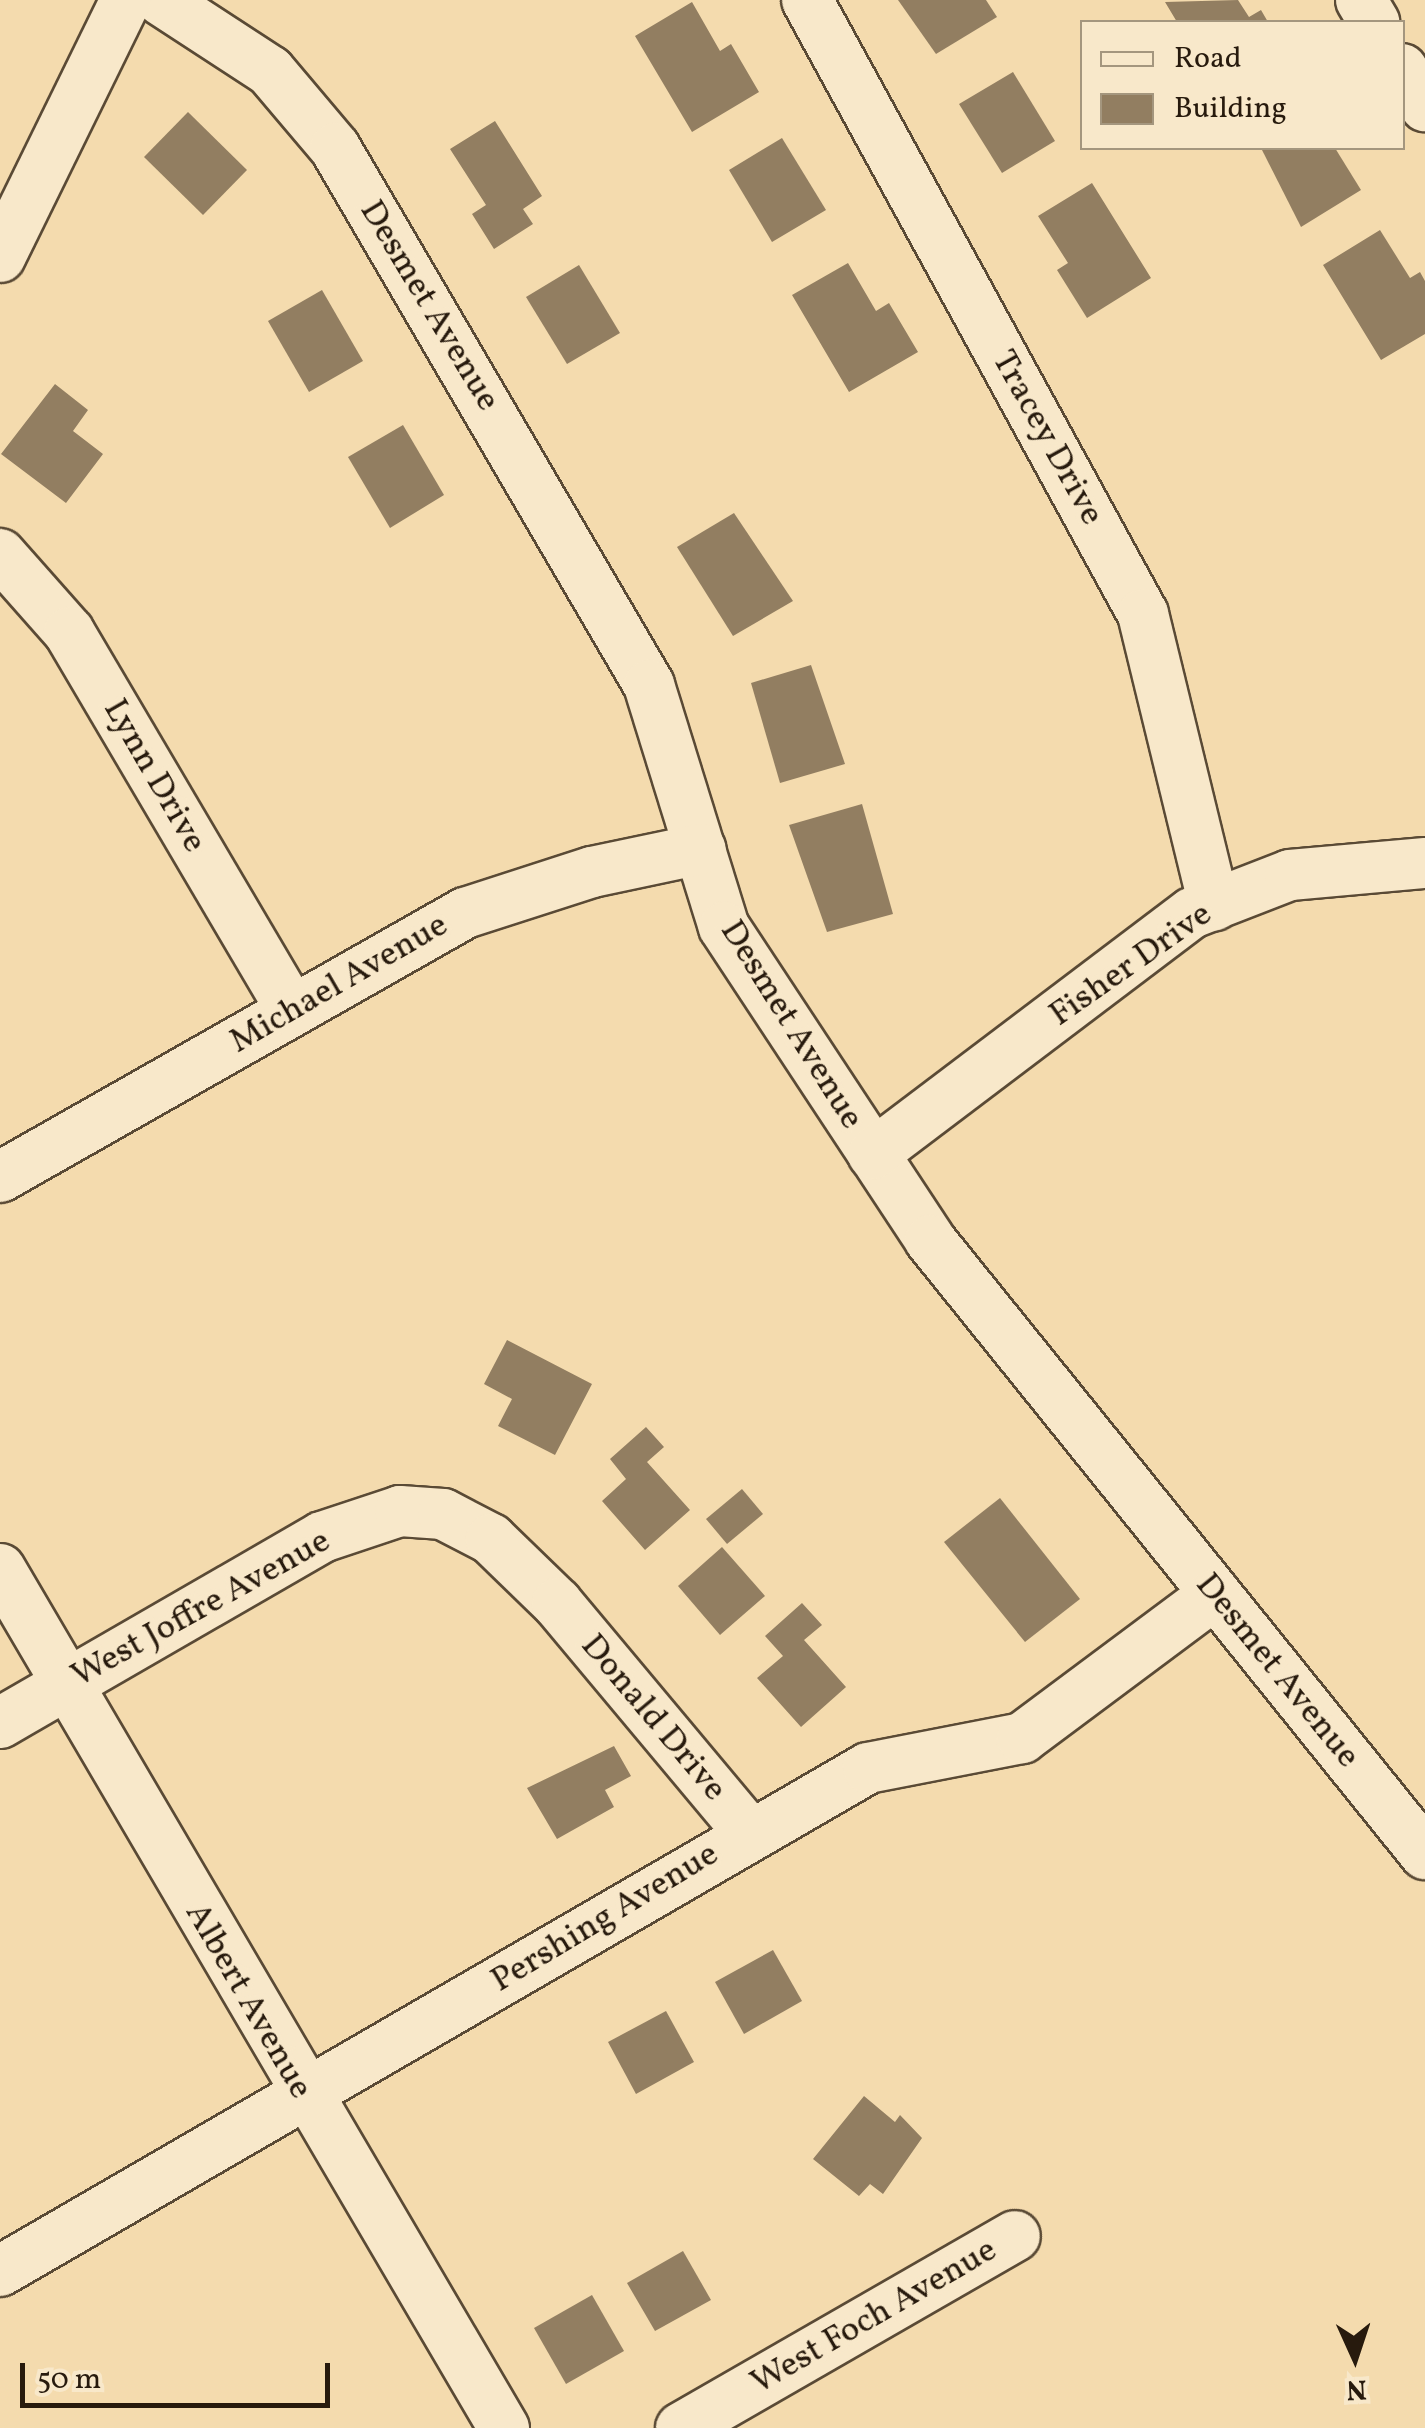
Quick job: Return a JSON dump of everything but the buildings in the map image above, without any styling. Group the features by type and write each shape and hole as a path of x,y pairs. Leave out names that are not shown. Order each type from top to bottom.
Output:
{"street":[{"path":"0,257 126,0"},
{"name":"Desmet Avenue","path":"161,0 270,71 335,148 612,612 649,684 724,927 930,1240 1425,1854"},
{"name":"Tracey Drive","path":"807,0 1143,614 1214,905"},
{"path":"1405,74 1425,106"},
{"name":"Lynn Drive","path":"0,554 69,632 292,1010"},
{"name":"Michael Avenue","path":"0,1177 465,913 592,872 701,849"},
{"name":"Fisher Drive","path":"873,1154 1192,914 1290,875 1425,863"},
{"name":"West Joffre Avenue","path":"0,1723 322,1537 400,1511 443,1514 491,1539 557,1603"},
{"name":"Albert Avenue","path":"0,1570 304,2097 504,2428"},
{"name":"Pershing Avenue","path":"0,2271 304,2097 749,1833 868,1768 1022,1738 1215,1594"},
{"name":"Donald Drive","path":"557,1603 749,1833"},
{"name":"West Foch Avenue","path":"681,2428 1014,2236"}]}
